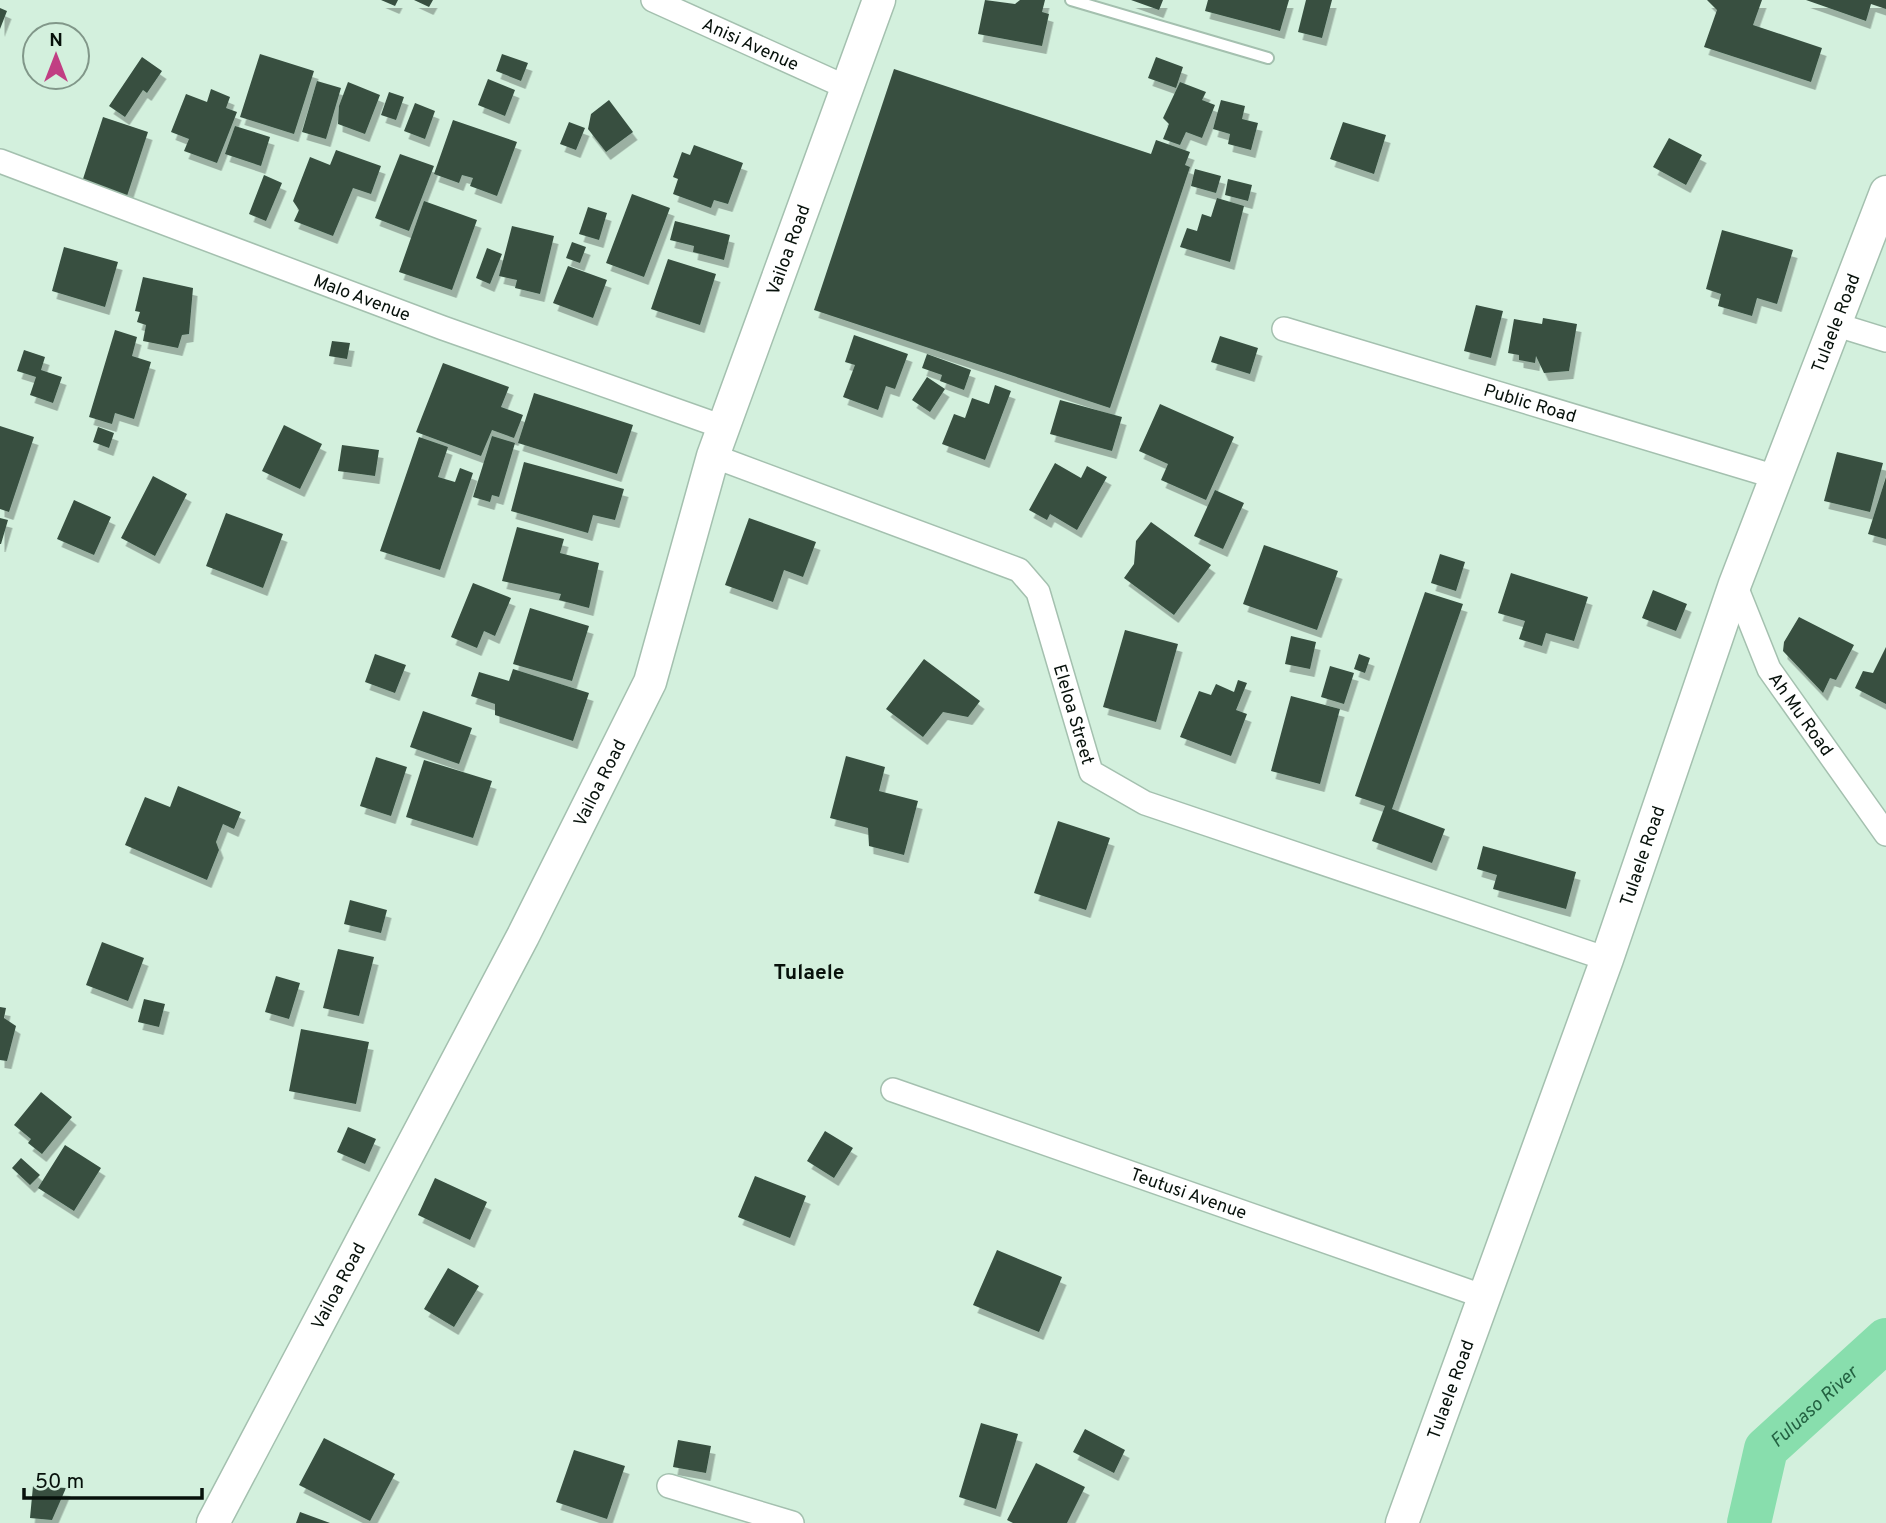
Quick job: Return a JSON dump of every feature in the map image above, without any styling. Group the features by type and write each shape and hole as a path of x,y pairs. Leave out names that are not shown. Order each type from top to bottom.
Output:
{"main road":[{"name":"Vailoa Road","path":"214,1523 523,936 650,682 720,442 879,0"},
{"name":"Tulaele Road","path":"1402,1523 1607,959 1735,584 1886,192"}],"street":[{"name":"Anisi Avenue","path":"653,0 848,88"},
{"name":"Malo Avenue","path":"0,161 443,328 720,442"},
{"path":"1834,324 1886,340"},
{"name":"Public Road","path":"1284,329 1776,477"},
{"name":"Eleloa Street","path":"720,442 1019,570 1038,592 1091,772 1145,803 1607,959"},
{"name":"Ah Mu Road","path":"1735,584 1769,669 1886,834"},
{"name":"Teutusi Avenue","path":"893,1090 1485,1297"},
{"path":"669,1486 792,1523"}],"lane":[{"path":"1071,0 1268,58"}],"building":[{"path":"381,0 398,0 395,6"},
{"path":"414,0 433,0 429,7"},
{"path":"985,0 1015,4 1020,0 1045,0 1042,12 1049,14 1042,46 978,34"},
{"path":"1131,0 1163,0 1159,10"},
{"path":"1208,0 1289,0 1280,31 1205,11"},
{"path":"1306,0 1332,0 1322,38 1298,32"},
{"path":"1707,0 1762,0 1753,25 1822,48 1811,82 1704,47 1717,10"},
{"path":"1806,0 1886,0 1886,9 1871,4 1866,21"},
{"path":"0,8 7,11 0,29"},
{"path":"260,54 314,71 294,134 240,117"},
{"path":"502,54 528,63 521,81 496,71"},
{"path":"142,57 162,71 147,93 143,90 125,117 109,106"},
{"path":"1156,57 1183,67 1176,88 1148,78"},
{"path":"894,69 1151,154 1156,140 1190,152 1185,165 1190,167 1110,408 814,310"},
{"path":"488,79 515,90 505,116 478,105"},
{"path":"317,81 341,88 326,139 302,132"},
{"path":"348,82 380,95 365,134 338,124 339,106"},
{"path":"1180,82 1206,92 1202,100 1215,105 1202,138 1186,132 1180,145 1163,139 1169,124 1163,118"},
{"path":"211,89 230,97 226,108 237,112 217,163 184,151 189,139 171,132 186,94 207,102"},
{"path":"389,92 404,97 396,120 381,115"},
{"path":"609,100 633,132 606,152 588,129 591,114"},
{"path":"1221,100 1245,106 1242,119 1258,123 1251,150 1228,144 1230,134 1213,129"},
{"path":"415,103 435,111 425,139 404,131"},
{"path":"103,117 148,132 127,196 82,182"},
{"path":"453,120 517,142 497,196 470,186 473,178 462,175 459,183 434,174"},
{"path":"569,122 585,128 576,150 560,144"},
{"path":"1343,122 1386,135 1374,174 1330,159"},
{"path":"235,126 270,137 261,166 225,154"},
{"path":"1669,138 1702,155 1686,185 1653,167"},
{"path":"694,145 743,163 728,204 714,200 711,208 673,194 678,179 673,177 682,152 690,155"},
{"path":"336,150 381,166 371,194 353,188 333,236 294,221 299,210 293,201 310,157 330,165"},
{"path":"400,154 434,166 409,231 375,218"},
{"path":"1195,169 1221,176 1216,193 1191,186"},
{"path":"264,175 282,183 266,221 249,214"},
{"path":"1228,179 1252,185 1248,201 1225,195"},
{"path":"632,194 670,208 644,277 606,263"},
{"path":"1217,198 1244,206 1230,262 1180,247 1187,228 1197,231 1202,214 1211,217"},
{"path":"424,201 477,220 452,290 399,272"},
{"path":"588,207 607,213 599,240 579,234"},
{"path":"675,221 730,235 724,260 693,252 694,246 670,240"},
{"path":"512,226 554,236 540,294 515,288 517,280 499,276"},
{"path":"1722,230 1793,250 1777,304 1757,298 1752,316 1718,306 1721,294 1706,289"},
{"path":"572,242 586,247 580,263 566,258"},
{"path":"64,247 118,262 105,307 52,291"},
{"path":"487,248 502,254 490,284 476,278"},
{"path":"668,259 716,274 700,325 651,309"},
{"path":"568,266 607,280 593,318 553,303"},
{"path":"143,277 193,288 189,334 182,335 178,348 143,341 146,325 137,322 140,312 135,311"},
{"path":"1476,305 1503,311 1491,358 1464,351"},
{"path":"1543,318 1577,324 1569,371 1544,373 1536,356 1535,363 1519,360 1519,355 1508,353 1514,319 1542,324"},
{"path":"115,330 137,337 132,356 151,362 134,419 115,413 112,424 89,417"},
{"path":"854,335 908,354 895,389 886,386 878,410 843,397 855,365 845,362"},
{"path":"1220,336 1258,348 1250,374 1211,362"},
{"path":"332,341 350,343 347,359 329,356"},
{"path":"24,350 45,357 41,370 62,377 53,403 30,395 36,377 17,371"},
{"path":"927,354 971,370 964,390 940,381 942,375 922,368"},
{"path":"443,363 509,387 501,407 523,415 514,438 492,430 481,456 416,432"},
{"path":"927,377 945,389 930,412 912,400"},
{"path":"995,385 1011,391 985,460 942,444 954,414 965,418 972,398 989,404"},
{"path":"534,393 633,425 617,474 518,443"},
{"path":"1060,400 1122,417 1112,451 1050,434"},
{"path":"1160,404 1234,437 1206,500 1161,480 1168,464 1139,451"},
{"path":"284,425 322,444 300,489 262,471"},
{"path":"0,426 34,437 9,512 0,509"},
{"path":"98,427 114,433 109,448 93,442"},
{"path":"492,436 515,443 499,497 492,495 490,502 473,497"},
{"path":"419,437 448,447 438,477 455,482 460,468 473,473 440,570 380,551"},
{"path":"342,445 379,450 375,476 338,471"},
{"path":"1837,452 1883,463 1870,512 1824,501"},
{"path":"524,462 624,489 615,520 593,515 588,533 511,511"},
{"path":"1055,463 1081,478 1087,466 1107,477 1077,530 1050,514 1047,520 1029,510"},
{"path":"153,476 187,494 155,556 121,538"},
{"path":"1886,477 1886,539 1868,534"},
{"path":"1215,490 1244,503 1223,549 1194,536"},
{"path":"74,500 111,517 94,555 57,539"},
{"path":"226,513 283,534 263,588 206,566"},
{"path":"0,518 8,520 1,544 0,544"},
{"path":"749,518 816,542 803,577 784,570 773,602 725,585"},
{"path":"1151,522 1211,565 1174,615 1124,578 1134,564 1136,541"},
{"path":"517,527 564,539 560,553 599,563 589,608 559,600 561,594 502,581"},
{"path":"1264,545 1338,571 1317,630 1243,604"},
{"path":"1440,554 1465,562 1456,591 1431,583"},
{"path":"1511,573 1588,597 1574,641 1546,633 1542,646 1519,639 1525,621 1498,613"},
{"path":"473,583 511,598 495,636 484,631 477,648 451,637"},
{"path":"1653,590 1687,604 1676,631 1642,618"},
{"path":"1425,592 1463,604 1392,809 1445,829 1432,863 1372,841 1385,806 1355,796"},
{"path":"530,608 589,626 572,681 513,664"},
{"path":"1799,617 1854,645 1836,680 1830,678 1823,693 1783,651 1784,642"},
{"path":"1125,630 1178,644 1156,722 1103,707"},
{"path":"1291,636 1316,642 1310,669 1285,664"},
{"path":"1886,647 1886,704 1855,688 1863,671 1873,673"},
{"path":"375,654 406,665 395,693 365,682"},
{"path":"1359,654 1370,658 1365,673 1354,669"},
{"path":"924,659 980,701 968,717 943,712 923,737 886,709"},
{"path":"1330,666 1354,673 1344,704 1321,697"},
{"path":"513,669 589,693 573,741 495,715 495,704 471,696 479,672 509,681"},
{"path":"1238,680 1247,683 1236,710 1247,714 1231,756 1180,737 1199,691 1211,695 1216,684 1234,692"},
{"path":"1291,696 1340,709 1320,784 1271,771"},
{"path":"423,711 472,728 459,764 410,747"},
{"path":"846,756 885,767 879,791 918,801 904,855 869,846 868,828 830,818"},
{"path":"376,757 407,767 391,816 360,806"},
{"path":"424,760 492,781 473,838 406,817"},
{"path":"178,786 241,812 234,829 223,824 216,842 219,850 207,880 125,845 145,797 170,807"},
{"path":"1058,821 1110,838 1086,910 1034,893"},
{"path":"1483,846 1576,872 1566,909 1493,889 1497,875 1477,869"},
{"path":"350,900 387,910 381,933 344,924"},
{"path":"102,942 144,958 128,1001 86,985"},
{"path":"338,949 374,957 359,1016 323,1008"},
{"path":"276,976 300,983 289,1019 265,1012"},
{"path":"144,999 165,1004 159,1027 138,1022"},
{"path":"0,1007 6,1008 4,1018 16,1026 7,1061 0,1060"},
{"path":"301,1029 369,1042 356,1104 289,1091"},
{"path":"41,1092 72,1117 42,1154 28,1143 31,1139 14,1125"},
{"path":"348,1127 376,1139 365,1164 337,1152"},
{"path":"825,1131 853,1148 834,1178 807,1161"},
{"path":"65,1145 101,1168 74,1211 38,1188"},
{"path":"21,1158 40,1175 30,1185 12,1168"},
{"path":"755,1176 806,1196 790,1238 738,1217"},
{"path":"435,1178 487,1202 470,1240 418,1215"},
{"path":"997,1250 1062,1277 1039,1332 973,1305"},
{"path":"448,1268 479,1286 454,1327 424,1309"},
{"path":"981,1423 1018,1434 996,1509 959,1497"},
{"path":"1085,1429 1125,1450 1114,1473 1073,1452"},
{"path":"324,1438 395,1474 370,1521 299,1485"},
{"path":"678,1440 711,1446 706,1473 673,1467"},
{"path":"574,1450 625,1466 607,1519 556,1502"},
{"path":"1036,1463 1085,1487 1067,1523 1013,1523 1007,1520"},
{"path":"33,1486 66,1488 52,1520 30,1518"},
{"path":"300,1512 330,1523 296,1523"}],"waterway":[{"name":"Fuluaso River","path":"1749,1523 1766,1449 1886,1340"}],"district":[{"name":"Tulaele","path":"809,972"}]}
